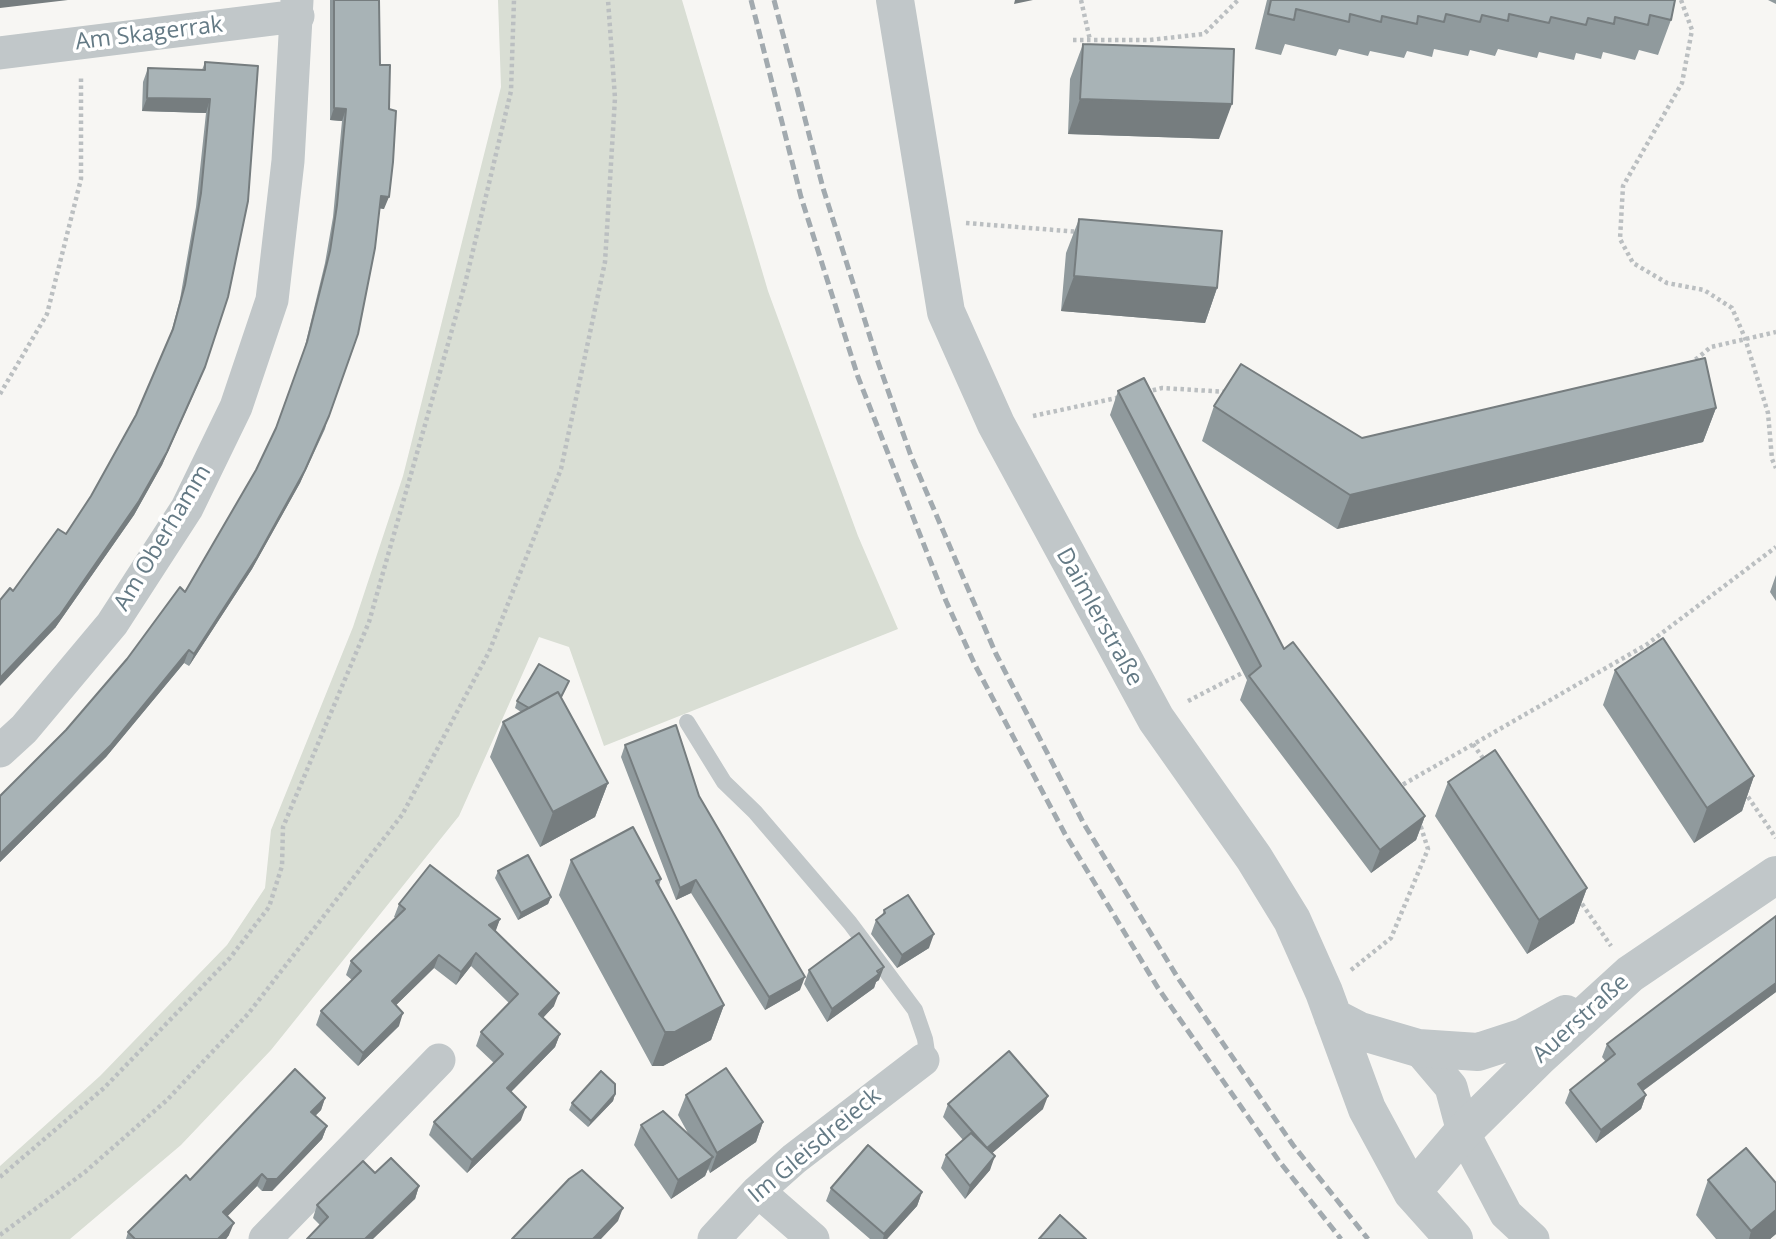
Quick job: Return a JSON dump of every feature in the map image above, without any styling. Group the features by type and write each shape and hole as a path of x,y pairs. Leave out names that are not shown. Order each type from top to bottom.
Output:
{"street":[{"name":"Daimlerstraße","path":"895,0 946,312 996,424 1156,719 1254,858 1292,920 1328,1004 1367,1109 1412,1192 1454,1239"},
{"name":"Am Skagerrak","path":"0,52 81,43 298,8"},
{"name":"Am Oberhamm","path":"0,751 24,729 112,624 187,508 236,407 272,300 288,160 298,8"},
{"name":"Auerstraße","path":"1412,1192 1463,1132 1539,1057 1630,974 1776,875"},
{"path":"1328,1004 1360,1031 1418,1048 1478,1052 1524,1037 1583,1005 1630,974"},
{"path":"1418,1048 1451,1087 1463,1132 1506,1214 1533,1239"},
{"path":"265,1239 439,1060"},
{"name":"Im Gleisdreieck","path":"714,1239 758,1191 841,1120 923,1060"},
{"path":"758,1191 813,1239"}],"lane":[{"path":"687,722 724,782 755,812 850,923 915,1010 925,1039 926,1052 923,1060"}],"path":[{"path":"0,1177 104,1088 230,958 269,907 282,866 283,827 369,622 465,284 511,91 514,0"},
{"path":"0,1235 85,1172 167,1100 248,1014 402,815 489,652 561,469 605,262 615,98 608,0"},
{"path":"1081,0 1090,40"},
{"path":"1073,40 1149,40 1203,34 1238,0"},
{"path":"1681,0 1692,30 1682,83 1623,186 1620,239 1633,263 1667,283 1704,289 1732,308 1745,338 1768,413 1772,459 1776,468"},
{"path":"0,394 47,314 81,179 81,43"},
{"path":"931,220 1094,233"},
{"path":"1684,371 1711,347 1776,332"},
{"path":"1136,394 1162,388 1242,393"},
{"path":"996,424 1124,397"},
{"path":"1397,787 1646,645 1776,547"},
{"path":"1646,645 1654,656"},
{"path":"1156,719 1225,680 1259,666"},
{"path":"1473,744 1489,767"},
{"path":"1390,778 1403,796"},
{"path":"1738,781 1776,838"},
{"path":"1328,1004 1391,938 1428,849 1416,816"},
{"path":"1575,893 1630,974"}],"shaded area":[{"path":"498,0 682,0 768,291 858,536 898,629 604,746 569,647 539,637 459,816 271,1050 181,1145 70,1239 0,1239 0,1166 100,1076 227,945 265,888 271,830 353,627 403,476 501,87"}],"building":[{"path":"334,0 379,0 380,65 390,65 389,109 396,111 389,197 381,196 375,248 358,334 329,416 305,470 257,557 194,654 189,650 111,745 0,854 0,796 66,730 127,659 180,587 185,592 256,470 276,428 307,342 330,251 337,205 346,109 334,108"},
{"path":"1271,0 1675,0 1671,20 1650,15 1648,25 1615,17 1614,24 1588,18 1586,25 1551,17 1549,23 1509,14 1508,21 1482,15 1480,22 1446,14 1444,22 1418,16 1417,24 1382,16 1381,22 1350,14 1349,22 1296,9 1294,20 1268,14"},
{"path":"1083,44 1234,49 1232,104 1080,99"},
{"path":"205,62 258,66 248,201 228,297 205,367 167,452 139,501 60,615 0,678 0,600 10,588 13,591 58,529 66,534 91,496 136,415 173,329 185,285 201,193 210,99 147,98 148,68 205,70"},
{"path":"1079,219 1222,231 1217,288 1074,276"},
{"path":"1705,358 1716,408 1350,495 1214,406 1241,364 1362,438"},
{"path":"1144,378 1284,649 1293,642 1425,816 1380,850 1249,676 1261,666 1118,391"},
{"path":"1663,638 1754,776 1707,808 1615,670"},
{"path":"539,664 569,681 561,697 558,692 529,708 517,701"},
{"path":"558,692 608,783 553,812 503,722"},
{"path":"676,725 699,796 805,977 769,997 696,880 680,888 625,745"},
{"path":"1495,750 1587,888 1539,920 1448,782"},
{"path":"633,827 661,879 656,881 724,1005 675,1032 665,1032 571,860"},
{"path":"528,855 551,897 521,913 498,871"},
{"path":"430,865 500,919 489,925 559,993 539,1014 560,1034 507,1088 526,1107 472,1160 434,1122 503,1054 481,1032 518,994 476,953 461,972 439,955 392,1001 403,1013 363,1053 321,1011 361,971 351,961 405,909 399,904"},
{"path":"908,895 934,934 902,955 876,920 885,913 884,910"},
{"path":"1776,916 1776,983 1638,1084 1646,1095 1601,1130 1570,1090 1615,1054 1607,1044"},
{"path":"859,933 884,967 877,971 879,974 832,1009 809,970"},
{"path":"1009,1051 1048,1096 987,1148 948,1104"},
{"path":"726,1068 763,1122 717,1153 686,1095"},
{"path":"295,1069 325,1098 311,1112 327,1126 277,1179 267,1179 262,1174 223,1212 234,1223 218,1239 135,1239 128,1232 186,1175 190,1180"},
{"path":"601,1071 615,1084 615,1094 591,1121 572,1103"},
{"path":"663,1111 713,1157 678,1180 641,1125"},
{"path":"971,1133 995,1156 970,1186 946,1155"},
{"path":"868,1145 922,1192 884,1234 831,1188"},
{"path":"1746,1148 1776,1183 1776,1210 1751,1231 1708,1180"},
{"path":"391,1158 419,1186 365,1239 307,1239 328,1217 317,1205 363,1161 375,1173"},
{"path":"582,1170 623,1208 593,1239 512,1239 569,1179"},
{"path":"1060,1215 1086,1239 1039,1239"}],"railway":[{"path":"751,0 801,197 858,377 946,601 975,665 1065,834 1158,988 1279,1161 1341,1239"},
{"path":"774,0 823,188 878,362 911,456 996,654 1084,824 1178,978 1293,1145 1368,1239"}]}
